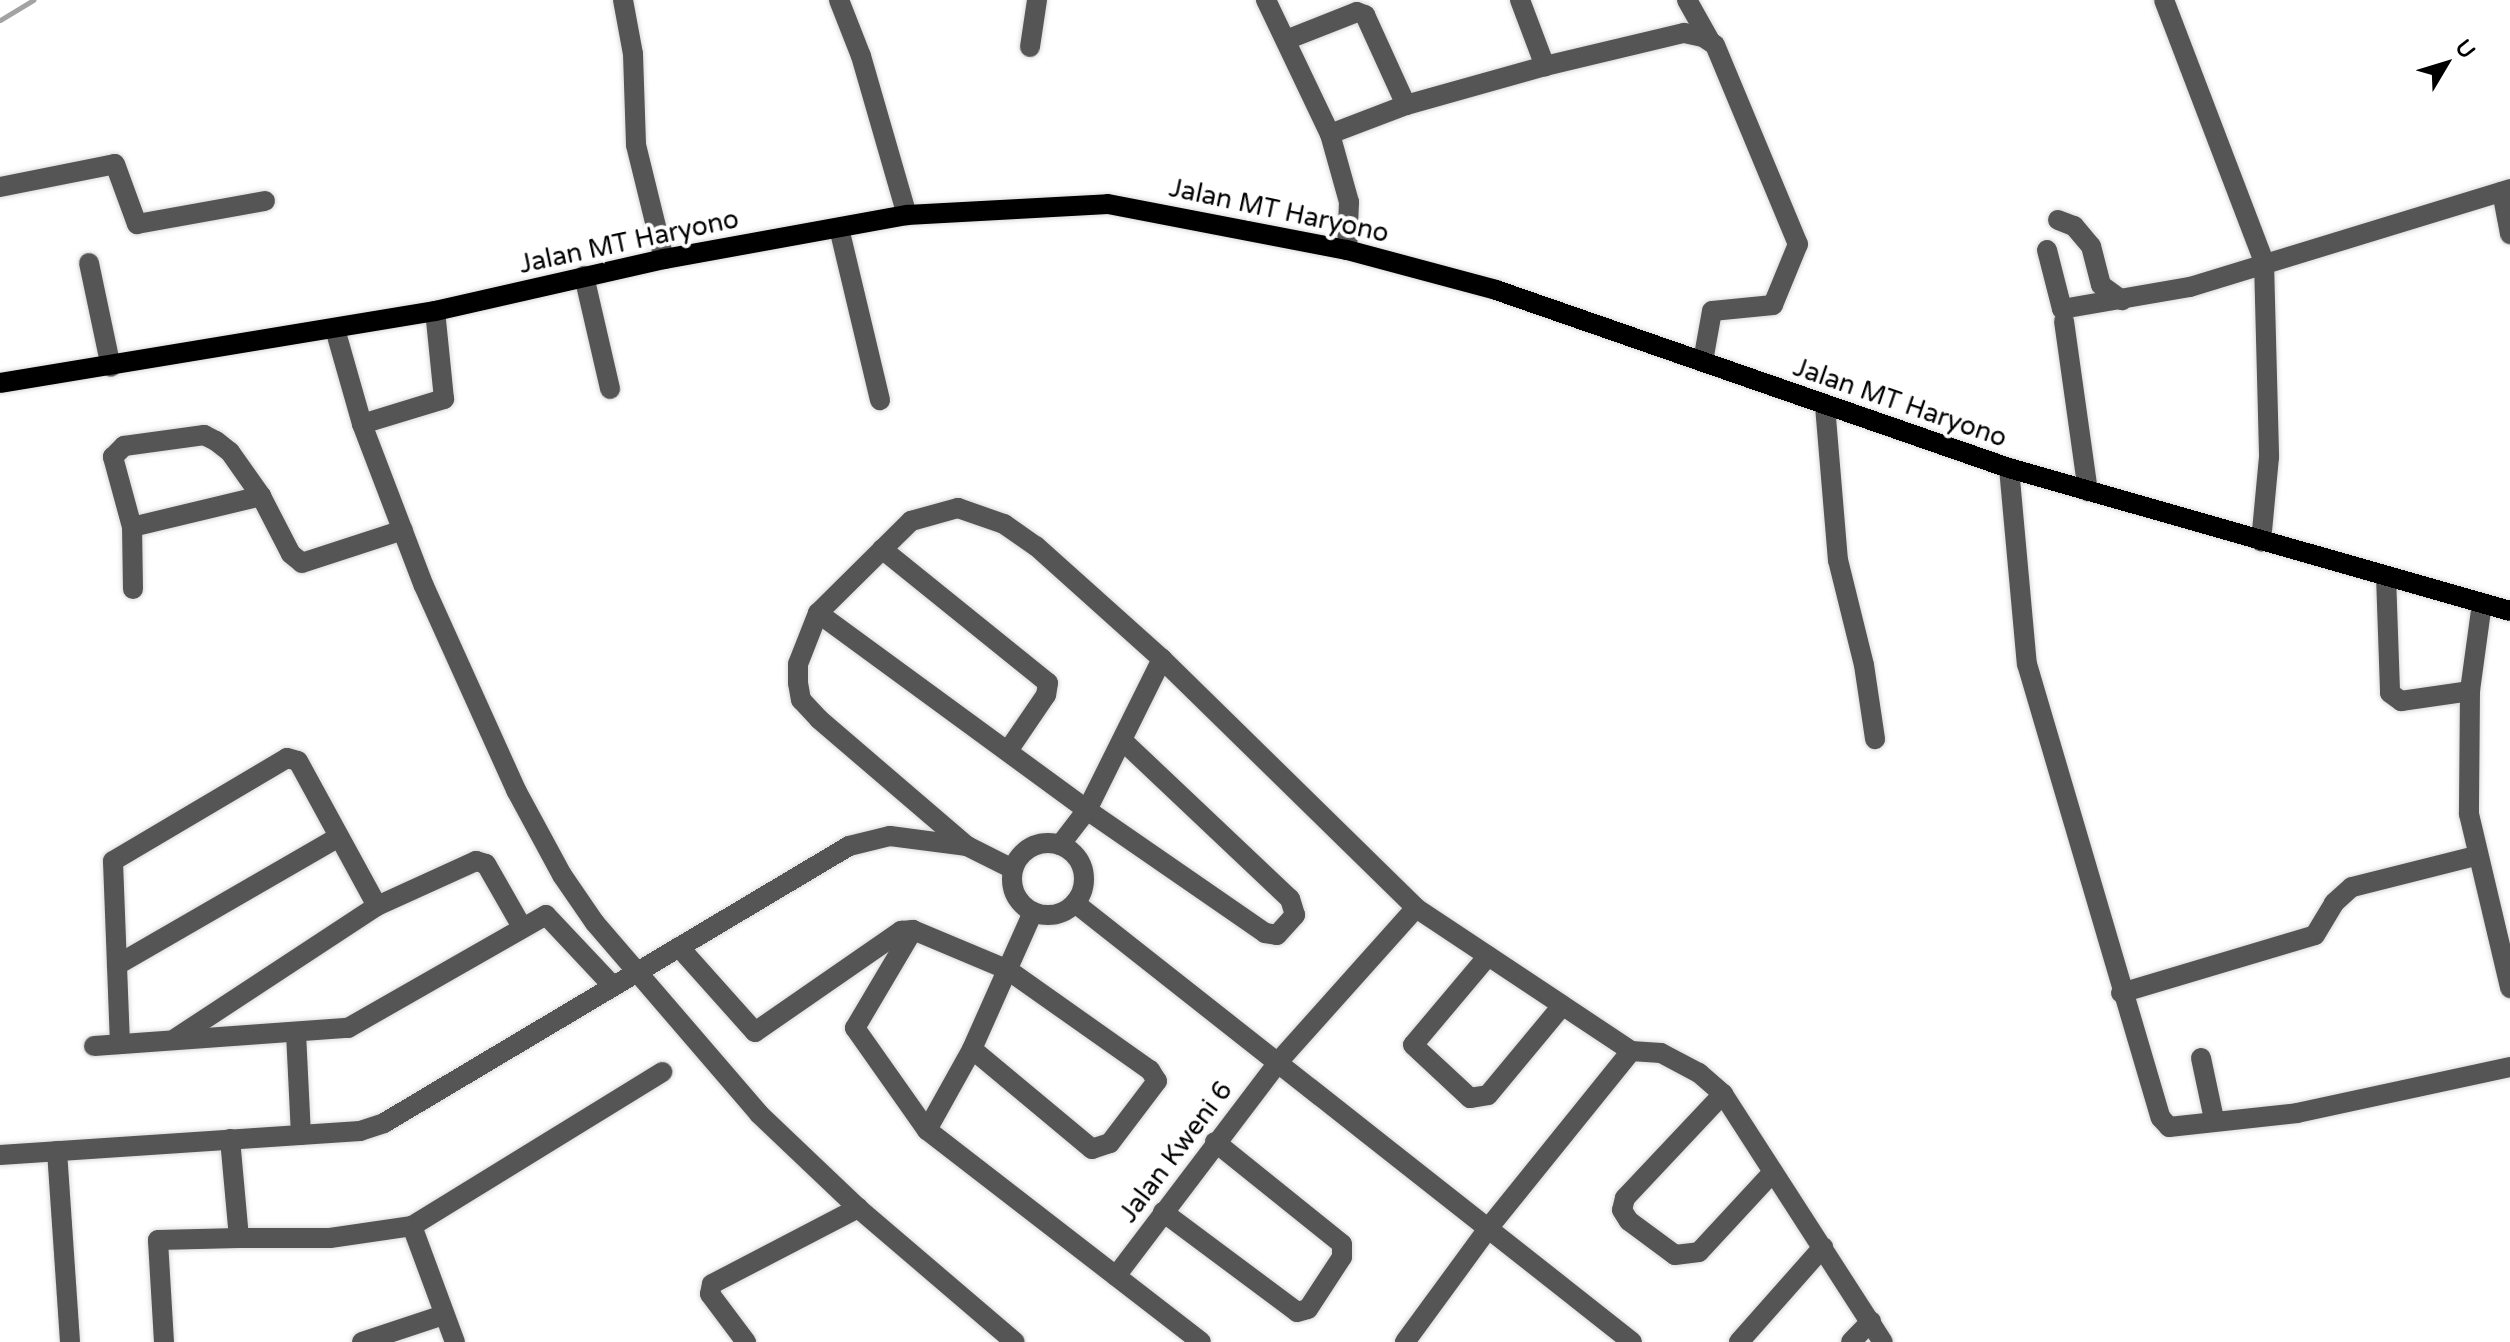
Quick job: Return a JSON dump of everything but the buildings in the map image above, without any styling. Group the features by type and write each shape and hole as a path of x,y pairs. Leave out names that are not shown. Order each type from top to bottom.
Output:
{"main road":[{"name":"Jalan MT Haryono","path":"0,381 111,367 435,311 664,259 907,215 1108,204 1347,250 1496,290 2009,468 2510,611"}],"street":[{"path":"623,0 633,54 636,145 664,259"},
{"path":"839,0 861,56 907,215"},
{"path":"1030,47 1037,0"},
{"path":"1266,0 1330,134 1349,202 1347,250"},
{"path":"1520,0 1545,66"},
{"path":"2164,0 2264,262 2269,457 2261,542"},
{"path":"1693,2 1798,249 1773,305 1712,311 1703,361"},
{"path":"1286,40 1357,12 1365,15 1406,105"},
{"path":"1330,134 1406,105 1545,66 1684,33 1710,41"},
{"path":"0,187 115,164 137,224 265,201"},
{"path":"2047,250 2062,309 2190,287 2506,190 2510,234"},
{"path":"2058,220 2074,226 2091,246 2101,285 2122,300"},
{"path":"839,228 880,400"},
{"path":"89,263 111,367"},
{"path":"584,276 610,389"},
{"path":"362,424 444,399 435,311"},
{"path":"2064,321 2088,491"},
{"path":"335,329 362,424 403,530 523,802 562,875 636,973 759,1114 858,1208 1015,1342"},
{"path":"1825,406 1838,560 1864,665 1875,739"},
{"path":"133,589 132,527 113,457 124,446 204,435 230,452 261,496 291,554 302,563 403,530"},
{"path":"2009,468 2027,664 2121,993 2161,1118 2169,1127 2214,1119 2297,1113 2510,1067"},
{"path":"132,527 261,496"},
{"path":"1013,869 967,846 801,700 798,664 818,613 882,549 926,513 958,508 982,514 1036,546 1162,659 1416,908 1631,1051 1677,1059 1723,1094 1883,1342"},
{"path":"882,549 1048,683 1046,695 1008,751"},
{"path":"2386,576 2390,693 2401,701 2470,691"},
{"path":"2482,603 2470,691 2469,814 2475,856 2510,988"},
{"path":"818,613 1087,810 1265,933 1277,935 1295,915 1290,899 1122,740"},
{"path":"1060,845 1087,810 1162,659"},
{"path":"120,1044 113,861 287,758 298,761 377,906"},
{"path":"0,1155 301,1135 384,1123 866,839 890,836 967,846"},
{"path":"117,965 339,837"},
{"path":"1060,845 1074,855 1083,870 1083,888 1075,903 1055,915 1033,912 1015,894 1013,869 1031,847 1060,845"},
{"path":"2121,993 2315,935 2334,903 2352,887 2475,856"},
{"path":"173,1041 377,906 482,861 522,927"},
{"path":"1075,903 1490,1226 1632,1342"},
{"name":"Jalan Kweni 6","path":"1116,1276 1279,1061 1416,908"},
{"path":"927,1130 972,1049 1033,912"},
{"path":"94,1046 348,1028 546,915 613,986"},
{"path":"679,947 755,1032 901,931 913,930 1008,970 1150,1070 1157,1081 1110,1143 1092,1149 972,1049"},
{"path":"913,930 855,1028 927,1130 1201,1342"},
{"path":"1488,956 1413,1045 1470,1098 1488,1095 1562,1006"},
{"path":"296,1033 301,1135"},
{"path":"1405,1342 1490,1226 1631,1051"},
{"path":"2201,1058 2214,1119"},
{"path":"164,1342 158,1240 330,1238 412,1226 662,1072"},
{"path":"1723,1094 1625,1198 1622,1210 1629,1221 1675,1255 1699,1252 1773,1172"},
{"path":"230,1139 239,1238"},
{"path":"1163,1212 1297,1312 1308,1309 1342,1257 1342,1244 1215,1142"},
{"path":"57,1151 70,1342"},
{"path":"746,1342 710,1294 712,1284 858,1208"},
{"path":"412,1226 455,1342"},
{"path":"1739,1342 1823,1247"},
{"path":"362,1342 443,1315"},
{"path":"1851,1342 1871,1321"}],"waterway":[{"path":"0,20 33,0"}]}
